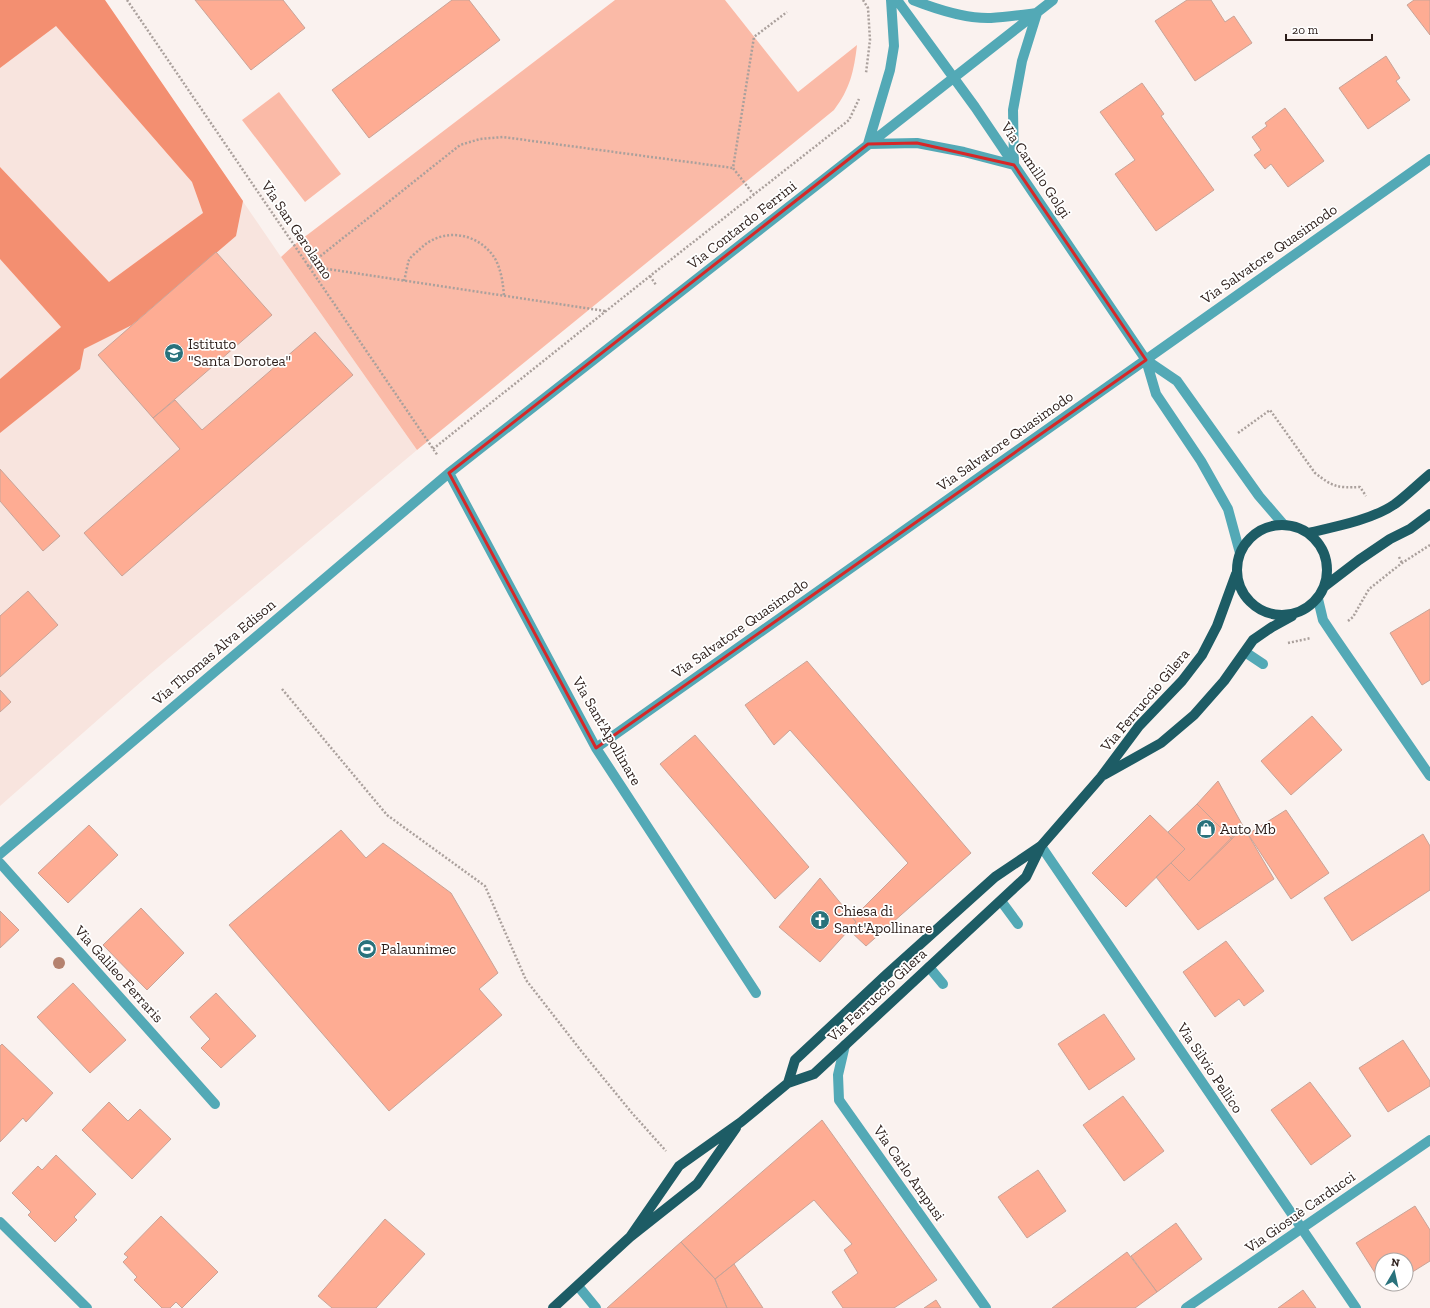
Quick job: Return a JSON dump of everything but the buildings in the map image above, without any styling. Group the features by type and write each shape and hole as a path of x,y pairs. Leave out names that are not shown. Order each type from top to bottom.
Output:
{"main road":[{"path":"1308,533 1346,524 1376,513 1394,504 1430,474"},
{"name":"Via Ferruccio Gilera","path":"1325,586 1359,560 1390,539 1410,529 1430,514"},
{"name":"Via Ferruccio Gilera","path":"788,1082 795,1060 886,975 995,877 1040,846 1101,777 1139,726 1182,681 1202,655 1217,626 1236,574 1240,553 1247,541 1258,532 1270,526 1284,525 1308,533 1318,543 1325,556 1327,571 1325,586 1318,599 1307,609 1294,614 1254,640 1224,681 1194,715 1161,742 1101,777"},
{"name":"Via Ferruccio Gilera","path":"1236,574 1242,593 1256,608 1274,616 1294,614"},
{"name":"Via Ferruccio Gilera","path":"630,1237 679,1166 741,1122 788,1082 814,1074 1026,877 1040,846"},
{"name":"Via Ferruccio Gilera","path":"553,1308 630,1237 697,1184 741,1122"}],"street":[{"path":"891,0 894,46 890,70 868,144 917,142 1014,165 1013,110 1022,61 1037,13 990,18 960,14 933,8 913,0"},
{"name":"Via Camillo Golgi","path":"897,0 955,78 1146,360"},
{"name":"Via Contardo Ferrini","path":"449,473 1053,0"},
{"name":"Via Salvatore Quasimodo","path":"596,748 1430,159"},
{"path":"1146,360 1177,381 1259,496 1284,525"},
{"path":"1146,360 1156,394 1201,461 1228,509 1240,553"},
{"name":"Via Sant'Apollinare","path":"449,473 596,748 756,993"},
{"name":"Via Thomas Alva Edison","path":"0,854 449,473"},
{"path":"1318,599 1323,620 1329,630 1430,776"},
{"path":"1245,652 1263,664"},
{"name":"Via Silvio Pellico","path":"1040,846 1356,1308"},
{"name":"Via Galileo Ferraris","path":"0,863 215,1104"},
{"path":"1001,900 1018,924"},
{"path":"929,967 943,984"},
{"name":"Via Carlo Ampusi","path":"845,1045 838,1075 839,1100 986,1308"},
{"name":"Via Giosuè Carducci","path":"1186,1308 1430,1140"},
{"path":"0,1222 87,1308"},
{"path":"578,1286 596,1308"}],"path":[{"name":"Via San Gerolamo","path":"127,0 449,473"},
{"path":"862,0 868,8 870,40 868,67 864,80"},
{"path":"733,168 754,37 787,12"},
{"path":"433,449 605,311 849,120 862,93"},
{"path":"308,266 460,145 480,139 503,137 733,168 754,195"},
{"path":"404,280 410,259 426,243 445,235 462,235 479,242 494,258 502,277 504,296"},
{"path":"308,266 605,311"},
{"path":"1222,444 1270,410 1314,473 1338,487 1360,487 1376,513"},
{"path":"1390,539 1402,563"},
{"path":"282,689 387,815 485,886 526,980 632,1113 679,1166"}],"highlighted area":[{"path":"917,143 1014,165 1146,360 596,748 449,473 868,144"}],"shaded area":[{"name":"Istituto \"Santa Dorotea\"","path":"0,0 105,0 281,257 417,450 151,673 0,806"},
{"path":"0,0 105,0 243,201 236,236 132,325 84,349 80,369 0,433 0,379 61,327 0,259 0,167 109,282 203,213 192,182 56,26 0,68"},
{"path":"615,0 725,0 798,92 857,45 848,87 834,110 417,450 281,257 294,245"},
{"path":"279,92 341,174 305,202 242,120"}],"place":[{"name":"Istituto \"Santa Dorotea\"","path":"174,353"},
{"name":"Auto Mb","path":"1206,829"},
{"name":"Chiesa di Sant'Apollinare","path":"820,920"},
{"name":"Palaunimec","path":"367,949"}]}
